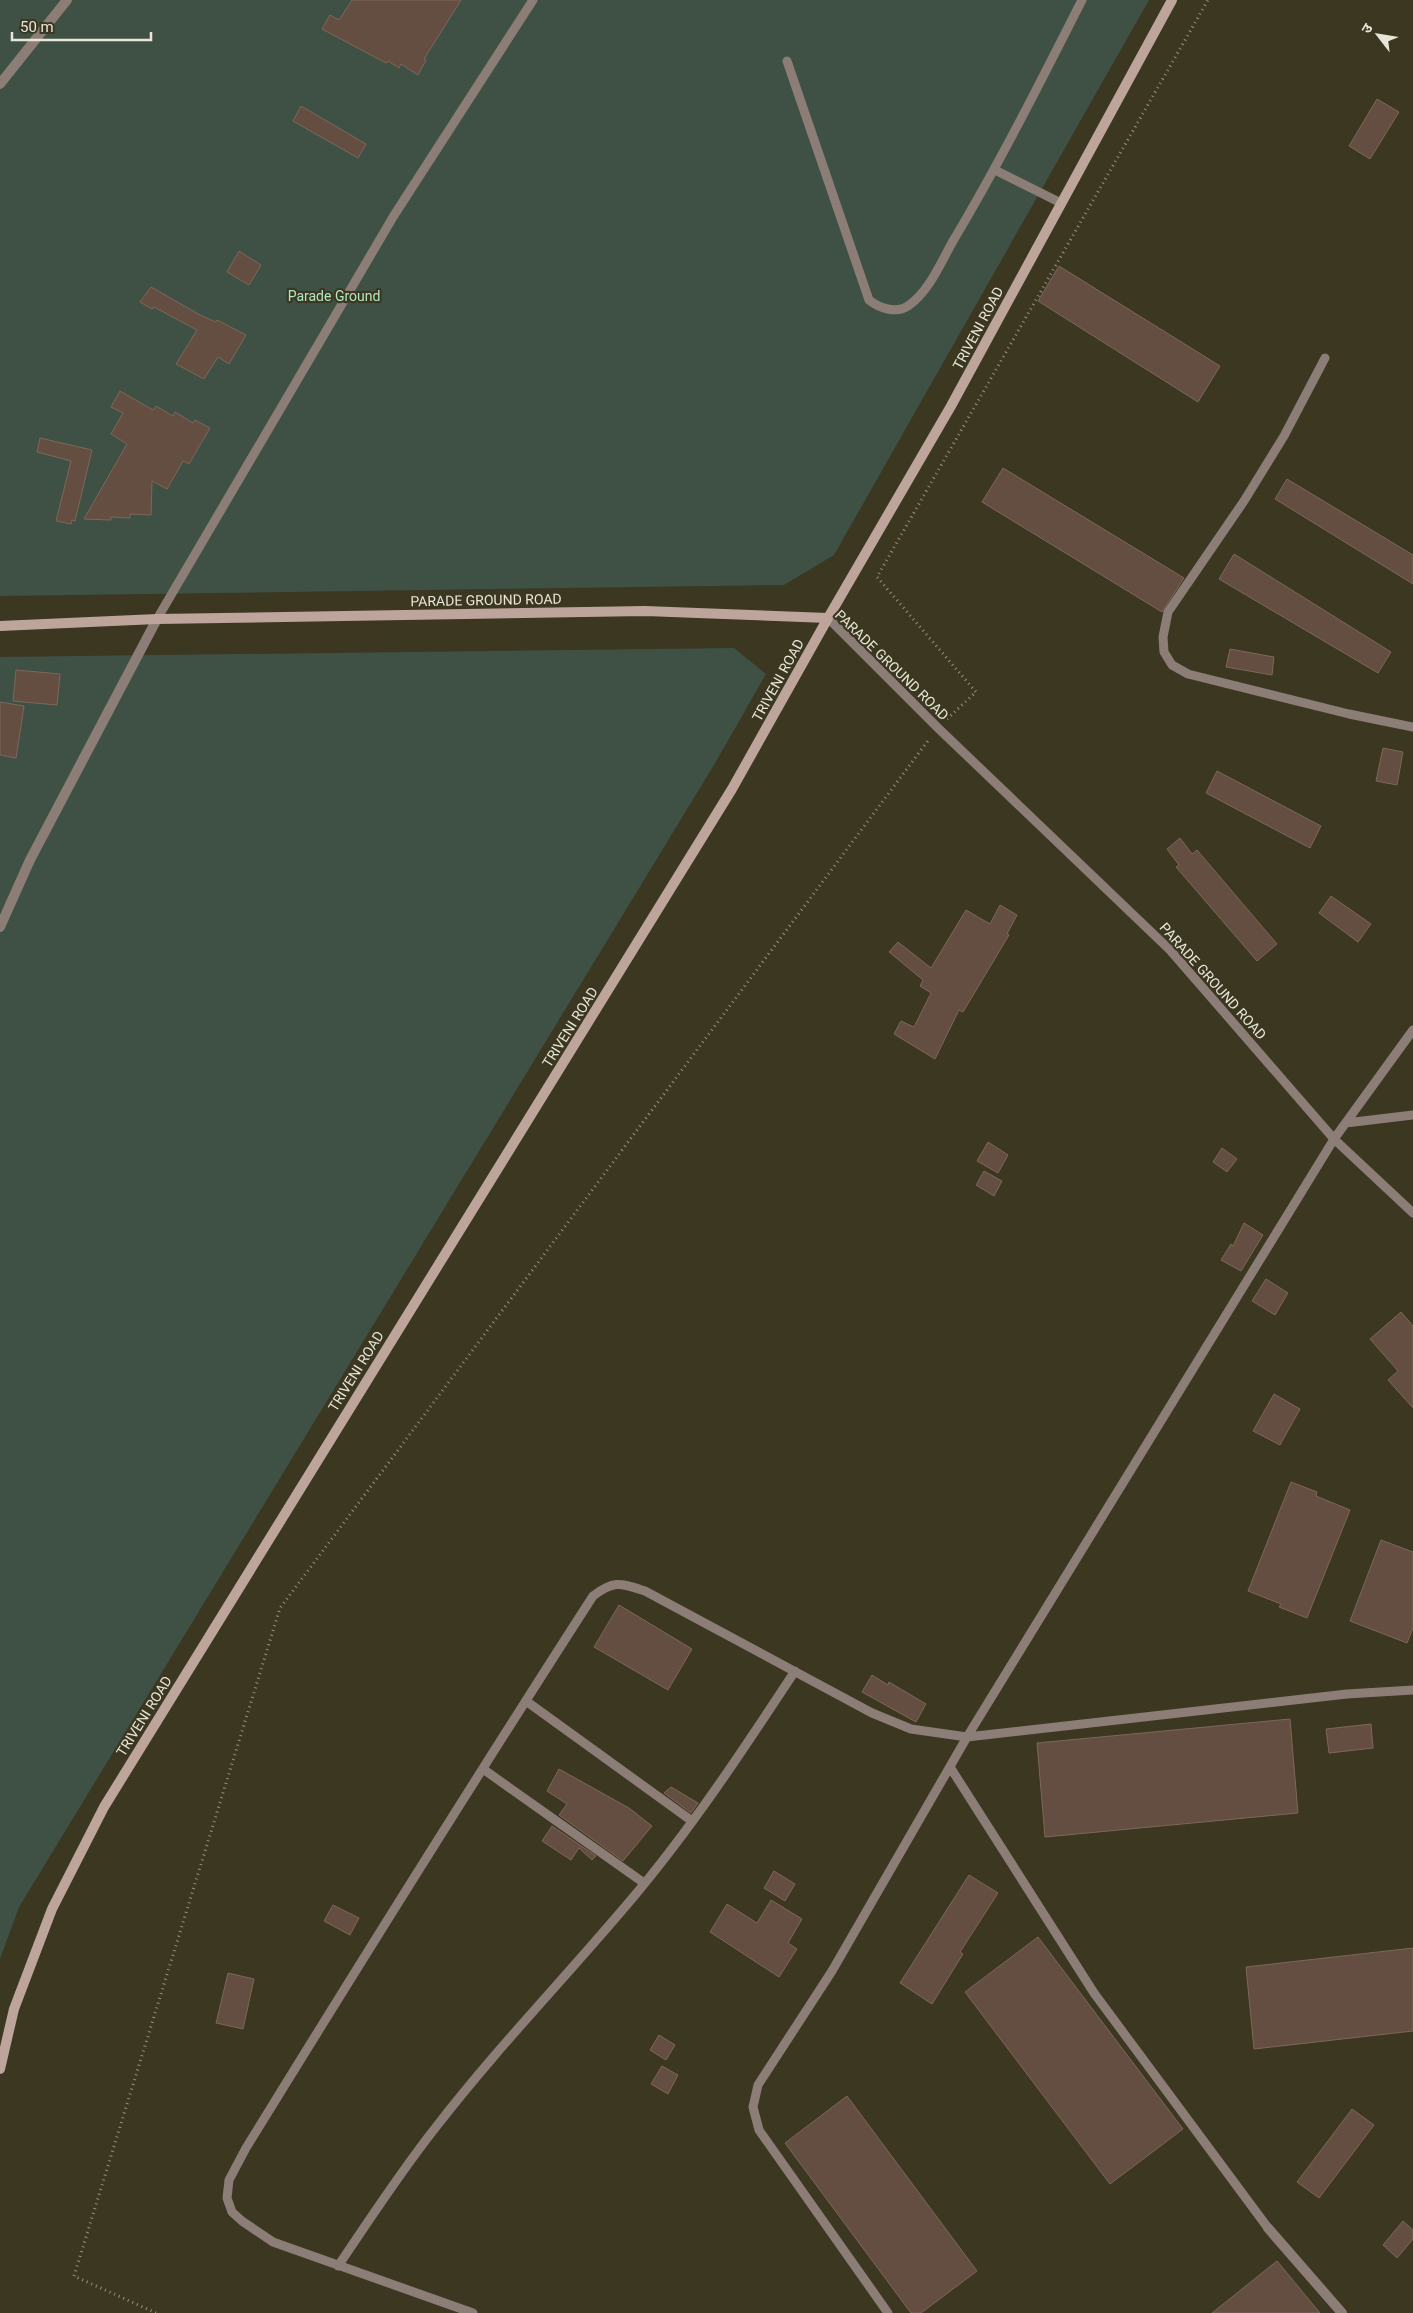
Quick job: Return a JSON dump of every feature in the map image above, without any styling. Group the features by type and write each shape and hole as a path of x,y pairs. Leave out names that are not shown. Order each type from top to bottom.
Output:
{"main road":[{"name":"TRIVENI ROAD","path":"0,2069 14,2009 52,1909 104,1807 732,790 828,618 951,406 1172,0"},
{"name":"PARADE GROUND ROAD","path":"0,626 157,619 645,611 828,618"}],"street":[{"path":"0,84 67,0"},
{"path":"0,926 30,860 157,619"},
{"path":"1268,2228 1342,2313"}],"lane":[{"path":"157,619 393,218 533,0"},
{"path":"787,61 869,300 876,305 890,310 907,307 924,290 995,170 1082,0"},
{"path":"995,170 1062,203"},
{"path":"1325,358 1284,436 1244,501 1168,612 1163,636 1164,652 1172,664 1188,674 1349,714 1413,726"},
{"name":"PARADE GROUND ROAD","path":"828,618 938,728 1170,950 1334,1139 1413,1212"},
{"path":"888,2313 759,2130 753,2107 758,2084 832,1971 967,1737 1334,1139 1413,1030"},
{"path":"1346,1123 1413,1115"},
{"path":"472,2313 272,2242 232,2212 227,2198 229,2180 246,2148 374,1940 593,1596 607,1585 620,1583 645,1591 872,1713 911,1729 967,1737 1347,1694 1413,1690"},
{"path":"338,2266 435,2128 505,2043 644,1883 692,1821 747,1744 795,1671"},
{"path":"526,1701 692,1821"},
{"path":"950,1767 1094,1993 1268,2228"},
{"path":"483,1769 644,1883"}],"path":[{"path":"156,2313 74,2276 280,1608 938,728 976,692 877,577 1208,0"}],"green space":[{"name":"Parade Ground","path":"0,0 1149,0 834,555 784,585 0,596"},
{"path":"734,648 766,674 714,765 19,1907 0,1959 0,657"}],"building":[{"path":"352,0 461,0 424,59 426,60 418,75 401,64 399,68 388,61 386,63 322,29 330,15 339,20"},
{"path":"1377,99 1399,112 1370,159 1349,146"},
{"path":"301,106 366,144 358,158 293,121"},
{"path":"239,251 261,265 249,285 227,272"},
{"path":"1059,266 1220,366 1198,402 1038,301"},
{"path":"151,287 200,315 216,322 217,320 246,335 229,364 218,357 204,379 176,364 197,330 154,307 152,309 140,302"},
{"path":"120,391 153,410 156,406 173,416 175,412 193,423 195,420 210,428 189,464 183,461 167,489 152,481 151,515 130,514 130,518 111,517 111,520 84,519 127,444 111,434 123,413 111,407"},
{"path":"40,438 92,450 75,521 72,520 71,524 56,521 71,461 37,452"},
{"path":"1003,468 1184,578 1162,612 982,502"},
{"path":"1287,479 1413,555 1413,584 1275,499"},
{"path":"1234,554 1391,652 1378,673 1219,579"},
{"path":"1230,649 1274,657 1272,675 1226,667"},
{"path":"16,670 60,674 57,705 13,701"},
{"path":"0,702 24,706 16,758 0,755"},
{"path":"1383,748 1403,752 1397,785 1376,781"},
{"path":"1217,771 1321,826 1310,848 1206,793"},
{"path":"1180,838 1192,854 1197,850 1277,944 1257,961 1176,867 1179,865 1167,849"},
{"path":"1331,896 1371,924 1358,942 1319,913"},
{"path":"1000,905 1017,915 1007,934 1009,935 963,1012 959,1010 935,1059 894,1034 901,1021 914,1027 931,993 920,986 923,980 889,952 898,942 931,968 966,910 990,924"},
{"path":"988,1142 1008,1155 998,1173 977,1161"},
{"path":"1222,1148 1237,1159 1227,1172 1213,1162"},
{"path":"984,1171 1002,1181 994,1196 976,1185"},
{"path":"1244,1223 1263,1235 1241,1271 1221,1260 1231,1244 1233,1246"},
{"path":"1266,1279 1288,1293 1275,1315 1252,1301"},
{"path":"1401,1312 1413,1326 1413,1408 1388,1380 1398,1371 1370,1339"},
{"path":"1274,1394 1300,1409 1280,1445 1253,1431"},
{"path":"1291,1482 1317,1492 1316,1496 1350,1510 1307,1618 1279,1607 1281,1604 1248,1591"},
{"path":"1381,1540 1413,1552 1413,1628 1407,1643 1350,1621"},
{"path":"619,1605 692,1649 668,1690 594,1647"},
{"path":"872,1675 888,1685 889,1682 926,1704 916,1722 862,1692"},
{"path":"1290,1719 1298,1813 1045,1837 1037,1743"},
{"path":"1371,1724 1373,1748 1329,1753 1326,1729"},
{"path":"559,1769 629,1808 652,1826 623,1861 559,1815 567,1804 547,1791"},
{"path":"671,1787 698,1803 691,1813 664,1793"},
{"path":"552,1826 596,1856 592,1860 579,1848 571,1860 542,1841"},
{"path":"774,1871 795,1884 785,1901 764,1888"},
{"path":"969,1875 998,1893 960,1952 963,1954 932,2004 900,1983"},
{"path":"771,1900 802,1919 788,1943 797,1949 779,1977 710,1932 727,1904 757,1923"},
{"path":"333,1905 359,1918 350,1935 324,1921"},
{"path":"1038,1937 1183,2129 1110,2184 965,1992"},
{"path":"1413,1948 1413,2031 1254,2049 1246,1967"},
{"path":"228,1973 254,1979 243,2029 216,2023"},
{"path":"659,2035 675,2045 666,2060 650,2050"},
{"path":"662,2066 678,2075 668,2094 651,2084"},
{"path":"847,2096 977,2271 921,2313 911,2313 785,2143"},
{"path":"1352,2109 1374,2125 1319,2198 1297,2182"},
{"path":"1403,2221 1413,2230 1413,2239 1397,2258 1383,2245"},
{"path":"1277,2261 1320,2313 1212,2313"}]}
